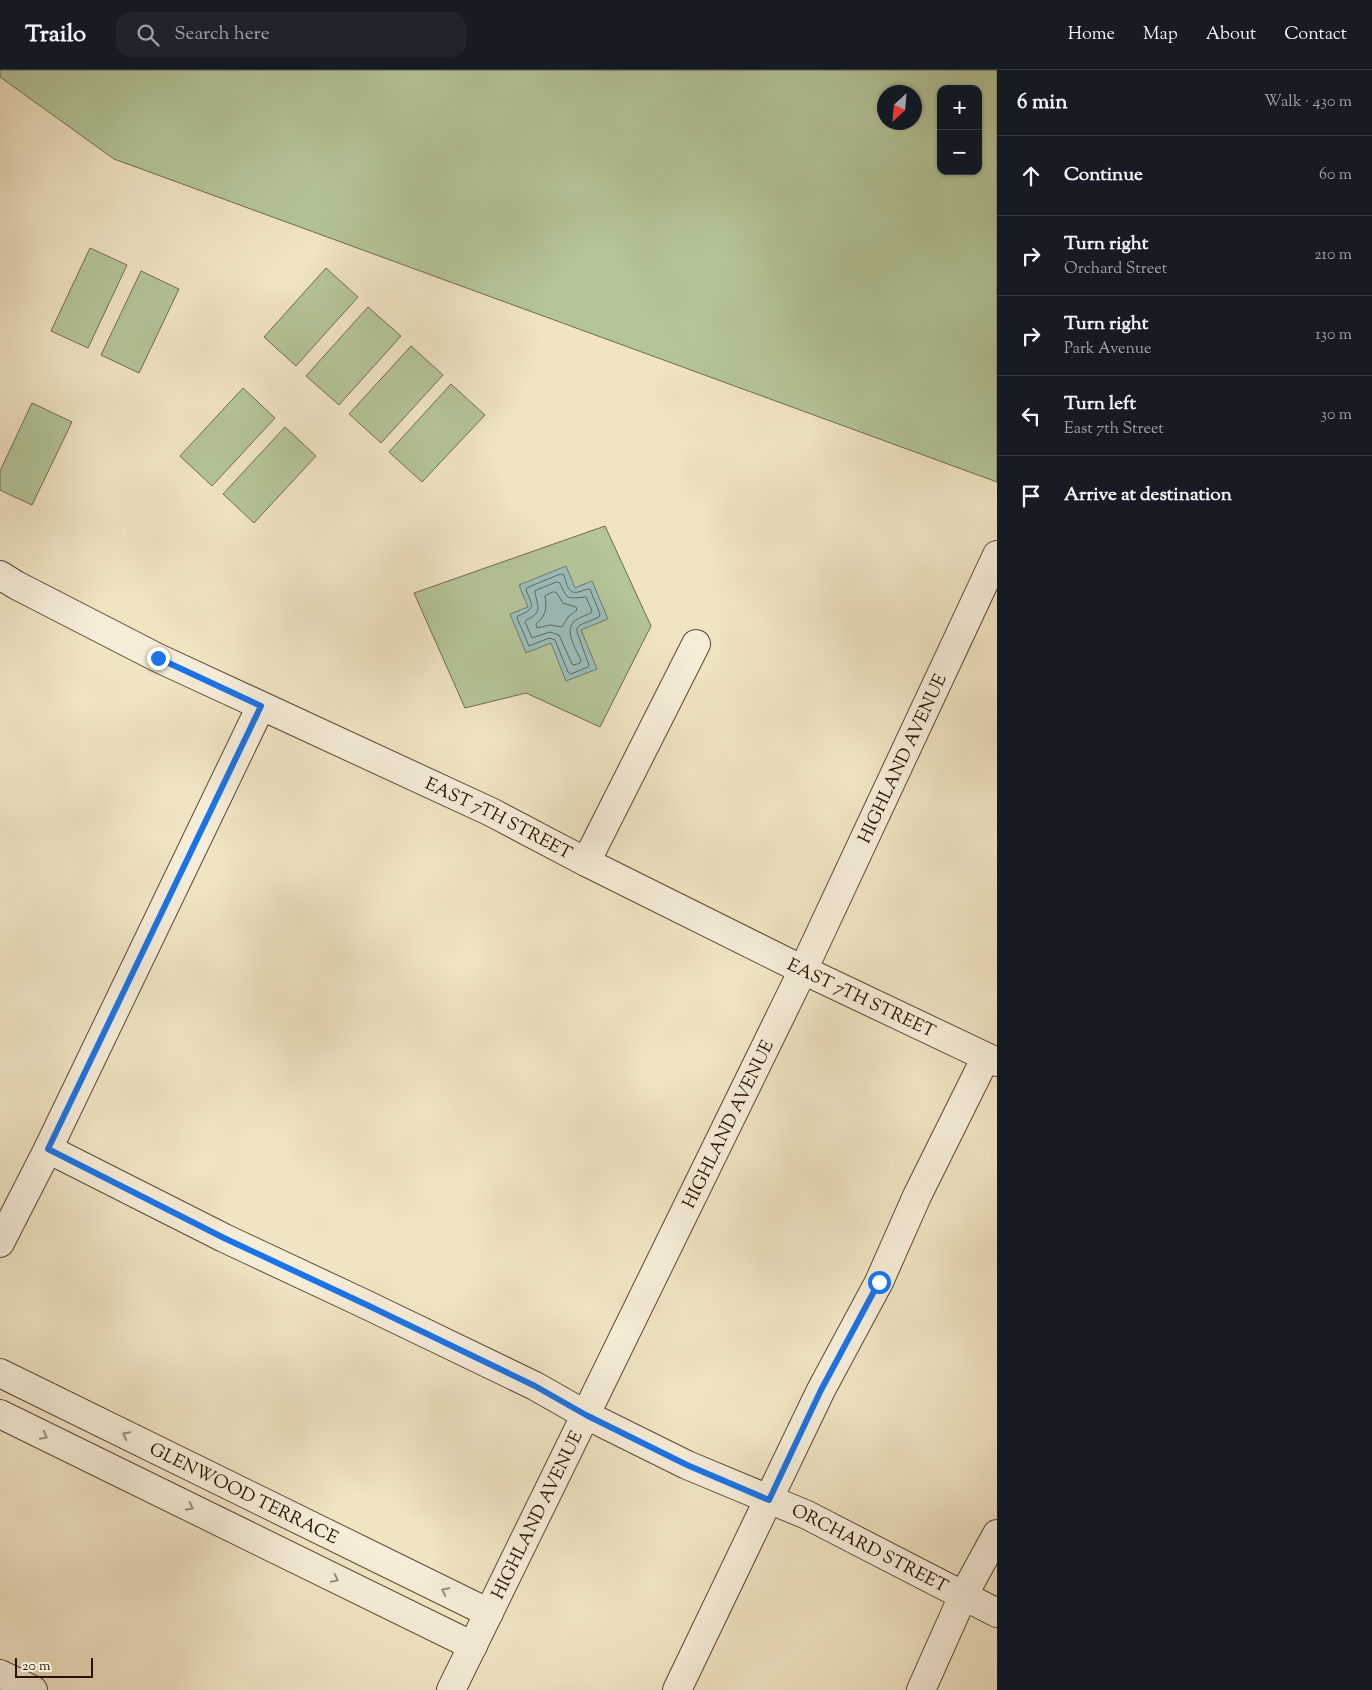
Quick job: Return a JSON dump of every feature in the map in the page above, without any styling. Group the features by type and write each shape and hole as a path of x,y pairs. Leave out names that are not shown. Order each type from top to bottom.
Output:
{"street":[{"name":"HIGHLAND AVENUE","path":"452,1690 803,970 997,554"},
{"name":"EAST 7TH STREET","path":"0,574 16,585 158,658 491,812 586,862 803,970 992,1060"},
{"path":"586,862 696,644"},
{"path":"0,1243 48,1149 261,706"},
{"path":"678,1690 821,1390 879,1282 917,1196 992,1060"},
{"name":"ORCHARD STREET","path":"48,1149 224,1238 535,1386 586,1415 687,1465 808,1515 997,1613"},
{"name":"GLENWOOD TERRACE","path":"0,1373 489,1613"},
{"name":"GLENWOOD TERRACE","path":"0,1414 473,1646"},
{"path":"227,1526 243,1493"},
{"path":"921,1690 963,1596 997,1534"},
{"path":"0,1674 33,1690"}],"green space":[{"path":"0,70 997,70 997,482 114,159 0,77"},
{"path":"90,248 127,265 88,348 51,331"},
{"path":"326,268 358,297 296,366 264,337"},
{"path":"141,271 179,289 139,373 101,355"},
{"path":"368,307 401,336 339,405 306,376"},
{"path":"411,346 443,375 381,443 349,414"},
{"path":"451,384 485,415 422,482 389,452"},
{"path":"243,388 275,418 212,486 180,456"},
{"path":"32,403 72,422 32,505 0,490 0,471"},
{"path":"285,427 316,456 254,523 223,494"},
{"path":"605,526 651,626 600,727 526,693 465,708 414,593"}],"water":[{"path":"566,566 575,588 592,581 608,619 581,630 597,669 566,681 551,643 526,653 510,614 528,607 519,585"}],"route":[{"path":"158,658 261,706 48,1149 224,1238 535,1386 586,1415 687,1465 769,1500 821,1390 879,1282"}]}
